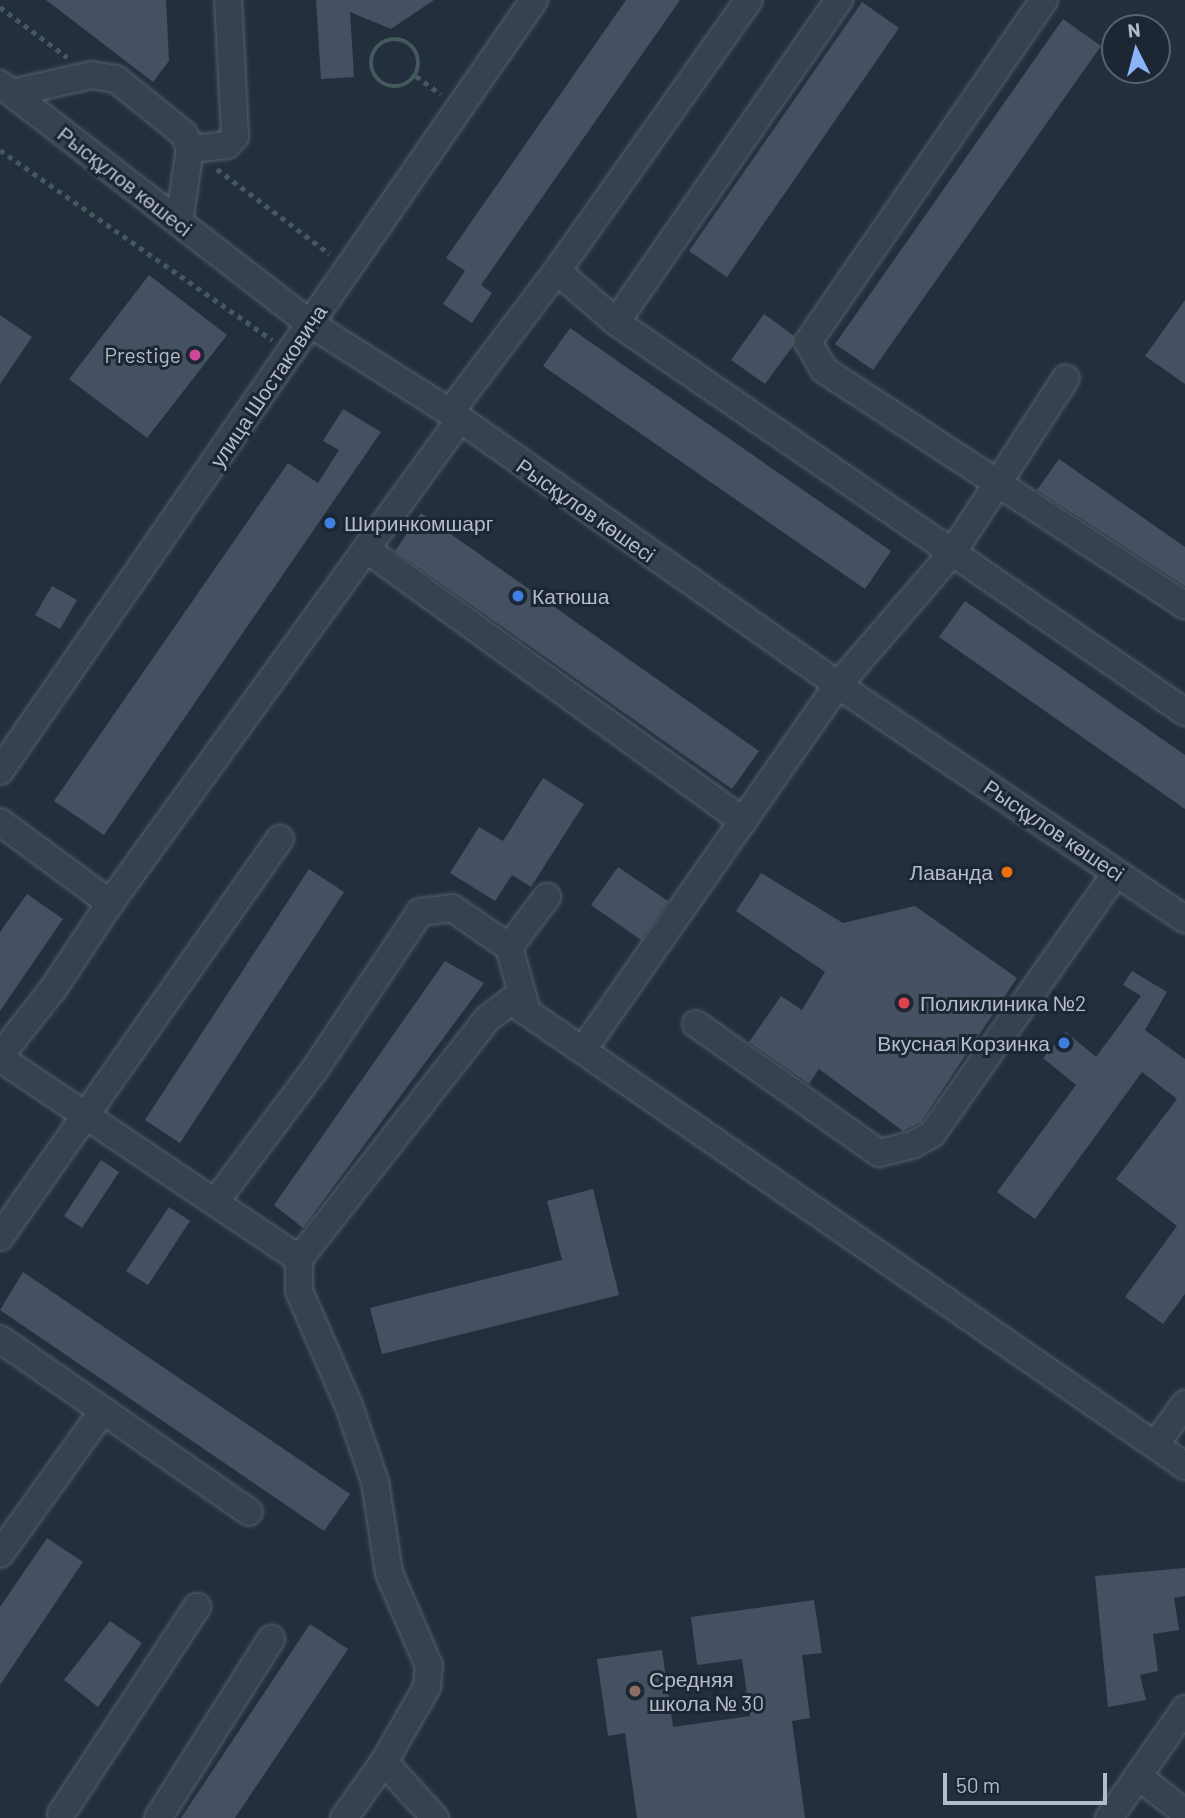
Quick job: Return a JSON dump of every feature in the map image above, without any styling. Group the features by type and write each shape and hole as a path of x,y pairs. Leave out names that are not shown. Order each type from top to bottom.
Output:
{"street":[{"path":"190,149 227,145 235,136 228,0"},
{"name":"улица Шостаковича","path":"0,771 534,0"},
{"path":"299,1259 0,1057 53,989 110,902 366,549 454,417 749,0"},
{"path":"616,322 839,0"},
{"path":"1044,0 808,342 824,370 1001,481 1185,605"},
{"path":"6,88 91,75 116,79 184,134 190,149 179,222"},
{"name":"Рысқұлов көшесі","path":"6,88 309,323 454,417 838,685 1185,919"},
{"path":"557,271 616,322 1185,712"},
{"path":"583,1050 838,685 953,552 1066,378"},
{"path":"366,549 743,821"},
{"path":"0,822 110,902"},
{"path":"0,1237 280,838"},
{"path":"696,1024 879,1153 912,1145 932,1134 1116,873"},
{"path":"509,947 547,897"},
{"path":"216,1201 313,1072 420,912 452,908 509,947 527,1011"},
{"path":"344,1818 384,1762 427,1688 429,1666 389,1573 375,1482 349,1406 299,1291 299,1259 487,1019 512,1001 1185,1466"},
{"path":"0,1339 249,1512"},
{"path":"1155,1445 1185,1404"},
{"path":"0,1554 102,1412"},
{"path":"62,1817 197,1607"},
{"path":"159,1818 271,1639"},
{"path":"1109,1818 1185,1710"},
{"path":"384,1762 435,1818"},
{"path":"1138,1776 1185,1814"}],"path":[{"path":"387,39 410,44 418,53 416,76 408,84 384,86 375,78 371,55 387,39"},
{"path":"416,76 459,106"},
{"path":"0,150 291,354"}],"building":[{"path":"46,0 166,0 169,61 153,82"},
{"path":"316,0 434,0 391,29 350,12 354,77 321,79"},
{"path":"626,0 680,0 481,285 492,293 472,323 443,304 465,271 446,258"},
{"path":"862,2 899,28 727,277 689,251"},
{"path":"1063,19 1101,46 873,370 835,344"},
{"path":"149,275 227,335 147,438 69,379"},
{"path":"1185,300 1185,384 1145,356"},
{"path":"764,314 794,336 793,346 765,384 731,360"},
{"path":"0,315 32,337 0,384"},
{"path":"570,328 891,551 865,589 543,366"},
{"path":"343,409 381,432 104,835 54,801 288,463 318,483 339,450 323,441"},
{"path":"1059,459 1185,547 1185,586 1037,490"},
{"path":"421,513 759,751 732,789 395,551"},
{"path":"52,586 77,600 60,629 35,615"},
{"path":"965,601 1185,755 1185,809 939,637"},
{"path":"543,778 584,804 531,887 512,875 495,901 450,873 479,827 503,841"},
{"path":"618,867 668,901 641,940 591,905"},
{"path":"309,869 344,892 180,1143 145,1120"},
{"name":"Поликлиника №2","path":"761,873 843,923 915,906 1017,978 921,1122 903,1131 819,1069 809,1084 749,1042 781,996 802,1010 825,972 736,911"},
{"path":"27,894 63,919 0,1011 0,932"},
{"path":"445,961 484,983 303,1228 274,1205"},
{"path":"1132,971 1167,992 1145,1030 1185,1059 1185,1294 1163,1324 1125,1297 1177,1226 1116,1179 1177,1099 1142,1072 1035,1219 997,1192 1076,1085 1043,1058 1066,1032 1096,1057 1141,996 1123,985"},
{"path":"101,1160 119,1172 82,1228 64,1216"},
{"path":"593,1189 619,1295 382,1354 370,1308 562,1260 547,1201"},
{"path":"169,1207 190,1221 148,1285 126,1271"},
{"path":"23,1272 350,1494 324,1531 0,1310"},
{"path":"47,1538 83,1562 0,1685 0,1607"},
{"path":"1185,1568 1185,1596 1174,1598 1179,1630 1153,1634 1158,1671 1140,1675 1146,1700 1108,1707 1095,1576"},
{"name":"Средняя школа № 30","path":"814,1600 822,1653 802,1655 810,1718 792,1721 805,1818 637,1818 625,1733 608,1736 597,1659 662,1650 673,1727 750,1716 742,1659 697,1665 691,1617"},
{"path":"110,1621 142,1643 98,1707 64,1680"},
{"path":"310,1624 348,1649 235,1818 181,1818"}],"place":[{"name":"Prestige","path":"195,355"},
{"name":"Ширинкомшарг","path":"330,523"},
{"name":"Катюша","path":"518,596"},
{"name":"Лаванда","path":"1007,872"},
{"name":"Поликлиника №2","path":"904,1003"},
{"name":"Вкусная Корзинка","path":"1064,1043"},
{"name":"Средняя школа № 30","path":"635,1691"}]}
